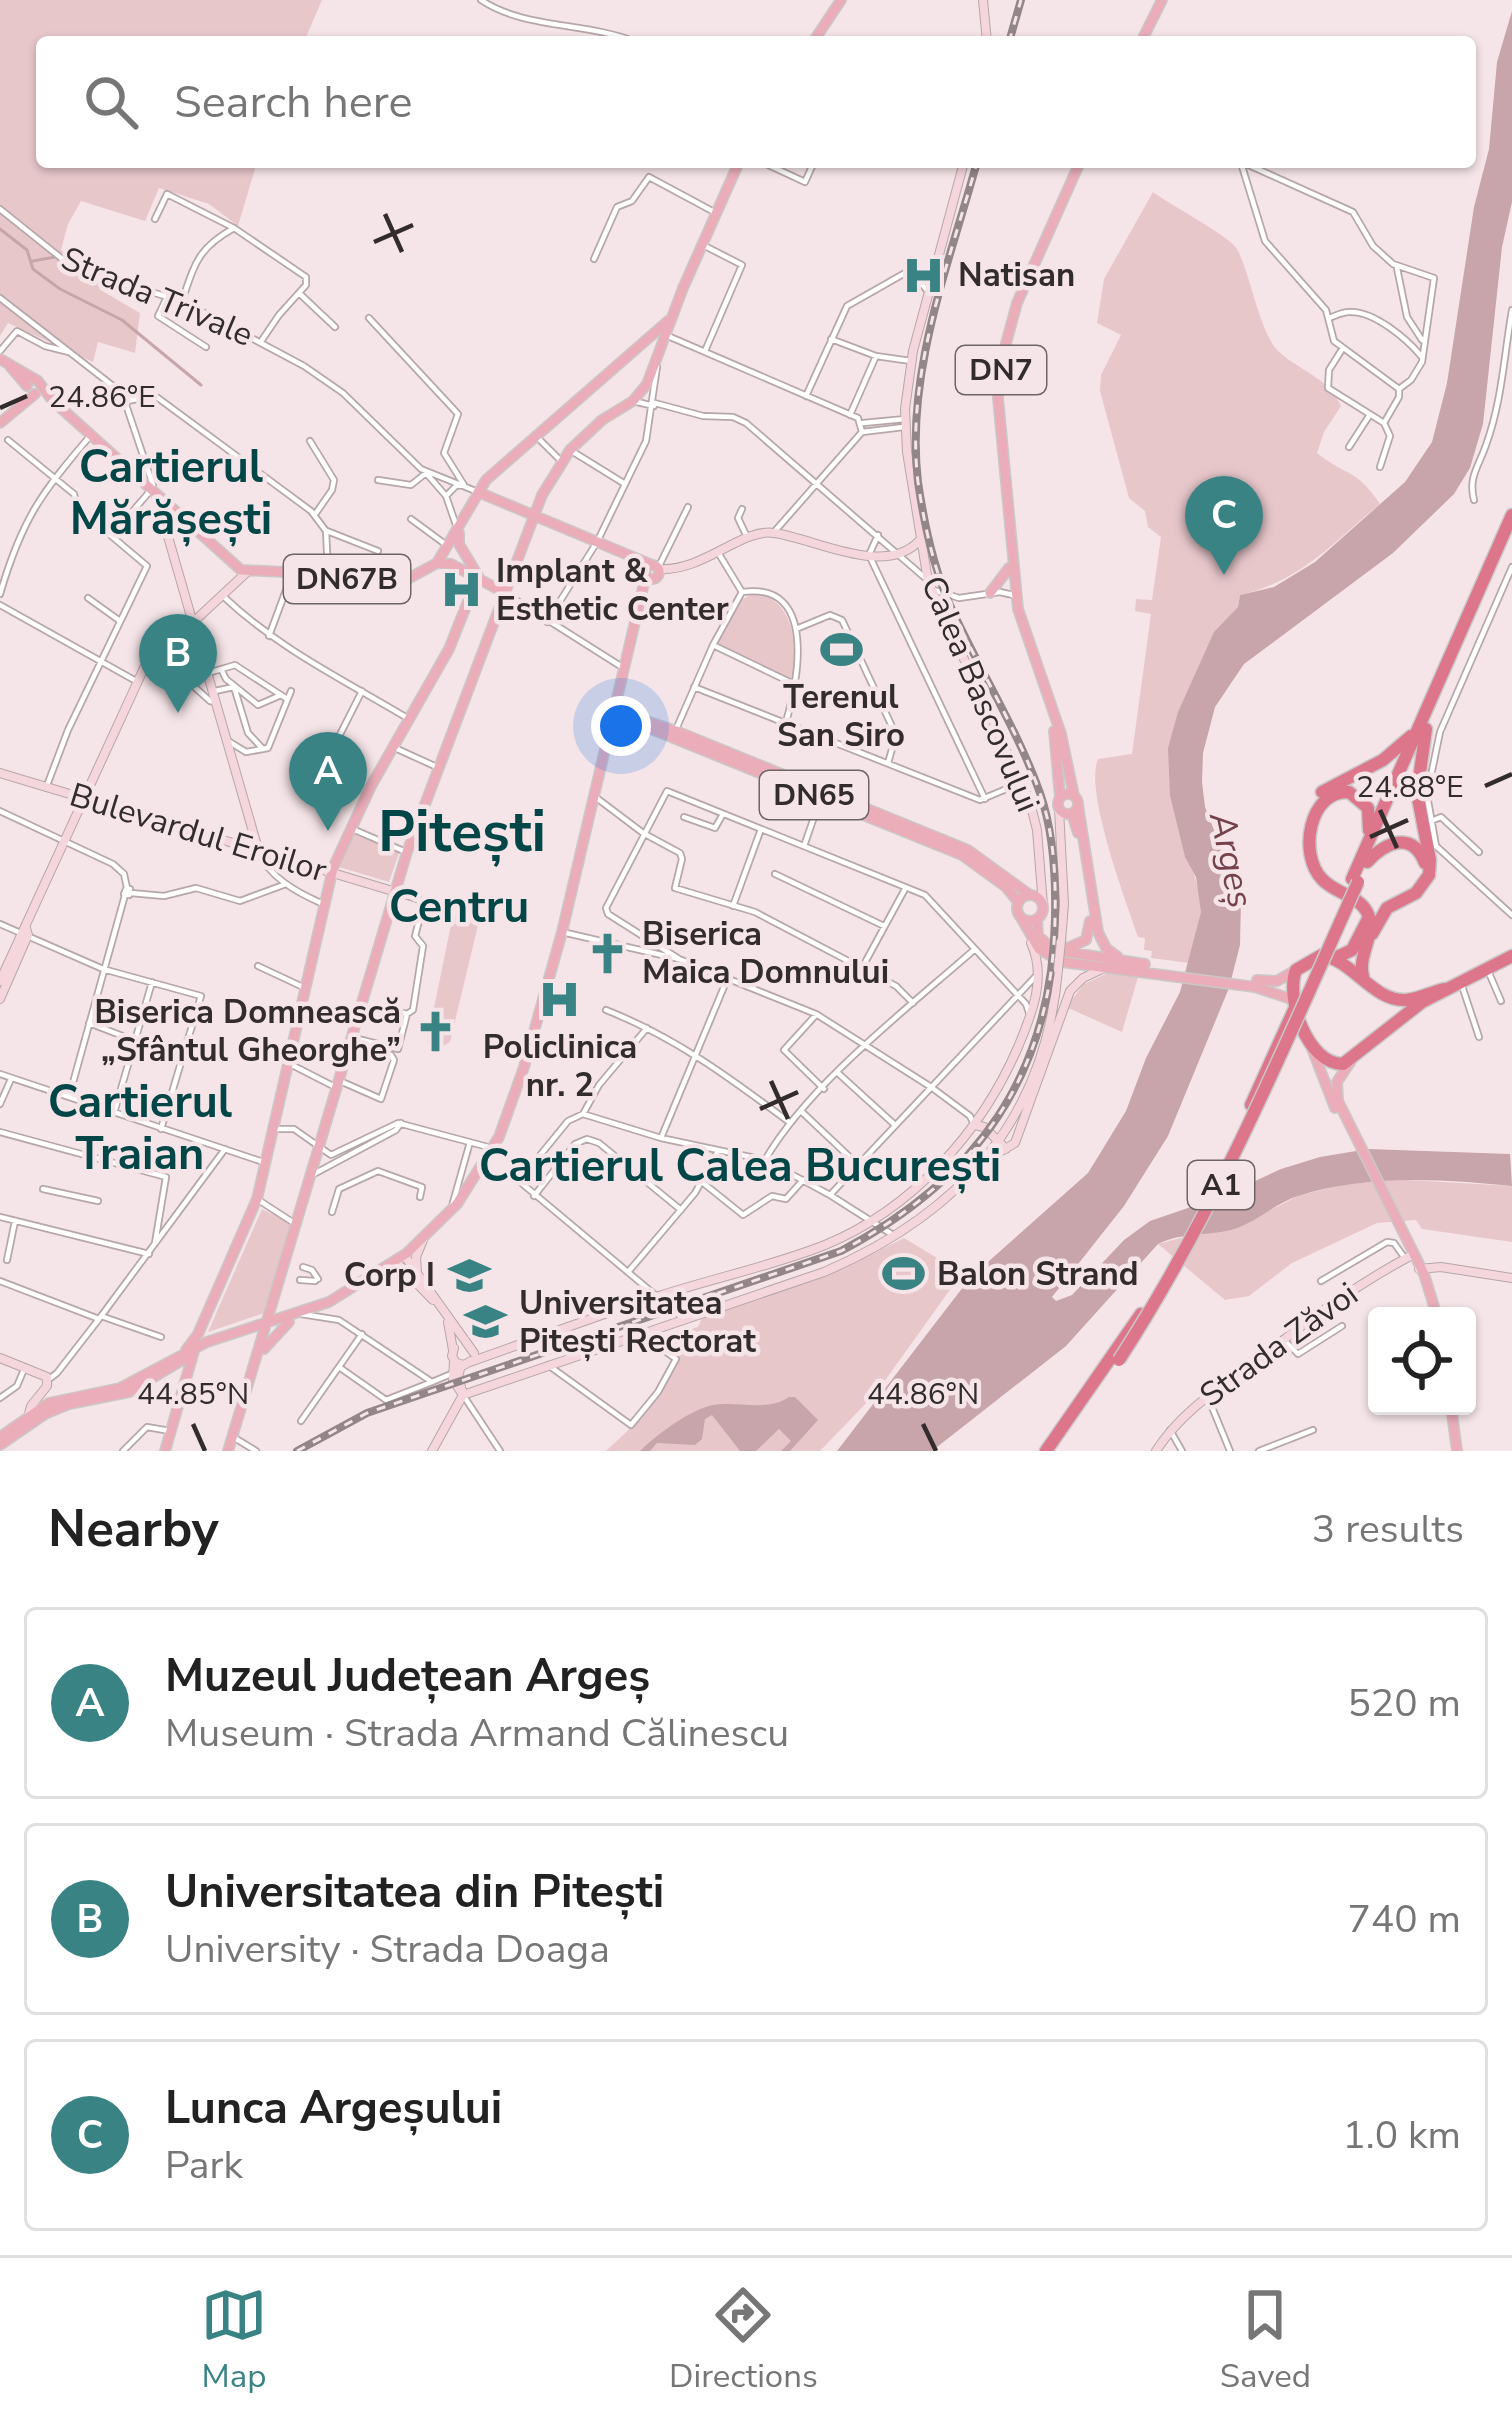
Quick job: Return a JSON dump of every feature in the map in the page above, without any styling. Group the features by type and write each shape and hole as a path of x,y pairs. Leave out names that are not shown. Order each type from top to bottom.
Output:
{"highway":[{"name":"A1","path":"1355,880 1367,862 1512,514"},
{"name":"A1","path":"1050,1451 1116,1359 1212,1187 1512,533"},
{"path":"1363,939 1358,908 1320,883 1310,868 1311,809 1322,792 1392,754 1423,727"},
{"path":"1423,727 1417,794 1429,875 1416,893 1387,908 1349,953 1317,956 1296,970 1291,999 1311,1046 1332,1064 1352,1060 1382,1032 1444,989"},
{"path":"1368,844 1370,813 1361,799 1342,791 1321,801 1313,819 1314,867 1328,885 1359,902 1388,902"},
{"path":"1363,978 1360,963 1369,917 1419,886 1426,871 1423,856 1413,845 1394,841 1367,862"},
{"path":"1359,902 1369,917"},
{"path":"1334,958 1382,994 1407,1000 1444,989 1512,956"},
{"path":"1382,994 1388,1011 1382,1032"}],"main road":[{"path":"817,36 841,0"},
{"path":"983,0 986,36"},
{"path":"1144,36 1162,0"},
{"path":"437,563 486,480 661,334 737,168"},
{"name":"Calea Bascovului","path":"962,168 911,361 905,423 930,585 1023,782 1037,830 1042,905"},
{"name":"DN7","path":"1077,168 1017,303 1000,370 999,424 1016,598 1064,744 1068,806 1102,942 1118,963"},
{"path":"228,1451 407,852 542,495 570,450 602,420 633,401 657,365 661,334"},
{"path":"0,999 25,932 137,682 157,653 246,572 2,357"},
{"path":"0,423 33,387"},
{"path":"153,492 258,851"},
{"path":"542,495 545,512 559,524"},
{"path":"476,496 535,514 654,570 698,564 747,538 774,532 836,551 869,555 912,549 920,540"},
{"path":"467,514 458,540 478,576"},
{"path":"527,534 542,524 559,524"},
{"path":"437,563 478,576 505,593"},
{"name":"DN67B","path":"246,572 328,574 382,593 437,563"},
{"path":"990,593 1012,563"},
{"path":"0,1441 29,1414 57,1400 128,1385 189,1351 329,1302 400,1258 451,1211 494,1149 515,1097 562,932 645,590 654,570"},
{"path":"165,1451 189,1351 256,1199 331,873 392,747 449,649 478,576"},
{"path":"620,686 624,705 634,718"},
{"path":"614,710 634,718"},
{"path":"609,727 634,718"},
{"name":"DN65","path":"634,718 676,731 966,857 1018,902"},
{"name":"DN65","path":"634,718 968,850 1031,895"},
{"name":"Bulevardul Eroilor","path":"0,773 396,892"},
{"path":"985,1161 1024,1096 1049,1026 1064,904 1059,829 1068,806"},
{"name":"DN7","path":"1057,946 1082,944 1090,926 1077,825 1068,806"},
{"name":"Calea Bascovului","path":"1031,895 1040,875"},
{"path":"462,1358 486,1357 658,1296 816,1248 871,1220 935,1170 979,1126 1029,1022 1040,972 1018,902 1031,895 1042,905 1036,919 1040,940 1118,963"},
{"path":"1020,916 1036,919"},
{"path":"0,981 25,932"},
{"path":"1027,932 1039,949 1056,960 1118,963 1256,984 1291,999"},
{"path":"1021,1118 1070,991 1091,973 1118,963"},
{"path":"1256,984 1277,981 1296,970"},
{"path":"1311,1046 1317,1069 1420,1269 1434,1307"},
{"path":"1350,1132 1336,1095 1339,1077 1352,1060"},
{"path":"432,1451 464,1395 818,1274 896,1238 938,1208 985,1161 1015,1144 1024,1096"},
{"path":"979,1126 1006,1149"},
{"path":"418,1272 416,1257 422,1240"},
{"name":"Strada Zăvoi","path":"1156,1451 1170,1430 1207,1395 1324,1307 1410,1256"},
{"path":"400,1258 418,1272 466,1343 458,1374 464,1395"},
{"path":"400,1258 410,1281 445,1315 462,1358"},
{"path":"1420,1269 1512,1278"},
{"path":"374,1277 392,1274 410,1281"},
{"path":"274,1299 281,1312 300,1315"},
{"path":"255,1364 272,1338 300,1315"},
{"path":"0,1441 56,1409 122,1395 160,1376 189,1351"},
{"path":"0,1358 48,1380 29,1414"},
{"path":"462,1358 451,1374 464,1395"},
{"path":"160,1376 174,1373 183,1385"},
{"path":"1451,1415 1457,1451"}],"street":[{"path":"481,0 510,16 620,36"},
{"path":"775,168 805,182 811,168"},
{"path":"1243,168 1265,241 1275,257 1315,295 1342,350 1399,389"},
{"path":"1254,168 1352,212 1400,276 1407,317 1422,340"},
{"path":"594,259 617,207 632,201 649,177 716,213"},
{"path":"155,219 165,194 234,228 306,277 306,286 261,341"},
{"name":"Strada Trivale","path":"0,209 76,270 182,301 261,341 343,393 446,496 457,530"},
{"path":"182,301 197,258 207,244 234,228"},
{"path":"703,245 742,265 705,351"},
{"path":"1393,264 1434,278 1422,362 1412,380 1399,389"},
{"path":"806,396 850,303 905,273 916,276 928,292"},
{"path":"299,293 335,327"},
{"path":"168,296 158,316 206,347"},
{"path":"0,298 128,400 153,492 112,535"},
{"path":"1474,500 1470,482 1501,395 1512,310"},
{"path":"1328,318 1350,312 1369,317 1420,356"},
{"path":"369,318 458,414 444,453 464,485 446,496"},
{"path":"2,357 17,331 78,356"},
{"path":"661,334 862,423 905,423"},
{"path":"831,339 876,356 911,361"},
{"path":"1342,350 1326,385 1384,423 1390,436 1380,466"},
{"path":"850,415 876,356"},
{"path":"547,622 597,542 646,441 657,365"},
{"path":"1384,423 1399,389"},
{"path":"128,400 158,398 315,514 326,531 328,574"},
{"path":"633,401 739,419 878,535 930,585 959,598"},
{"path":"1349,447 1369,416"},
{"path":"862,423 862,432"},
{"path":"774,532 862,432 905,423"},
{"path":"0,594 32,508 91,435"},
{"path":"536,435 562,461"},
{"path":"8,440 74,494 77,507 147,566 62,743 46,788"},
{"path":"310,441 334,479 315,514"},
{"path":"570,450 625,484"},
{"path":"378,480 411,485 426,473"},
{"name":"Strada Trivale","path":"426,473 464,485 476,496"},
{"path":"654,570 688,507"},
{"path":"742,509 738,518 747,538"},
{"path":"411,519 449,546"},
{"path":"326,531 378,551"},
{"path":"878,535 869,555 985,799"},
{"path":"718,554 742,592"},
{"path":"0,555 10,558"},
{"path":"1512,567 1433,752 1428,784 1436,846 1512,915"},
{"path":"269,636 292,573"},
{"path":"742,592 756,591 781,602 796,629 796,685 786,722"},
{"path":"676,731 742,592"},
{"path":"943,612 959,598 1005,592 1016,598"},
{"path":"505,593 625,669"},
{"path":"221,595 269,636 409,718"},
{"path":"88,598 120,622"},
{"path":"0,604 137,682"},
{"path":"796,629 830,615 842,620 896,735 887,763"},
{"path":"713,645 796,685"},
{"path":"157,653 216,702"},
{"path":"208,673 237,666 284,697"},
{"path":"221,669 234,687 258,705 291,691"},
{"path":"213,691 234,687"},
{"path":"234,687 248,733 263,749"},
{"path":"694,687 968,795 985,799 1023,782"},
{"path":"322,770 362,691"},
{"path":"228,741 246,752 268,748 284,697"},
{"path":"392,747 439,768"},
{"path":"968,795 979,785"},
{"path":"979,1126 932,1087 816,1014 679,959 606,912 643,833 667,791 906,886 929,898 1028,1007 1029,1022"},
{"path":"804,846 822,795"},
{"path":"593,796 682,856 675,888 755,912 901,989 914,1004"},
{"path":"0,811 118,868 128,892 68,1099"},
{"path":"684,817 715,827 723,814"},
{"path":"1431,821 1441,817 1478,852"},
{"path":"350,828 407,852"},
{"path":"733,906 761,829"},
{"path":"258,851 265,866 286,884 323,903"},
{"path":"775,874 884,926"},
{"path":"128,892 168,896 196,888 240,901 286,884"},
{"path":"862,968 906,886"},
{"path":"396,892 440,907"},
{"path":"353,1041 398,1050 422,969 423,946 415,936 424,902"},
{"path":"0,924 103,969 201,996 161,1129"},
{"path":"562,932 679,959"},
{"path":"765,1160 838,1074 975,949"},
{"path":"258,966 305,988"},
{"path":"1487,969 1501,1001"},
{"path":"830,1195 1040,972"},
{"path":"661,1138 727,980"},
{"path":"114,1114 152,982"},
{"path":"1460,982 1479,1037"},
{"path":"392,1010 407,1014"},
{"path":"606,1010 695,1053 791,1124"},
{"path":"816,1014 784,1050 824,1089"},
{"path":"88,1023 135,1041"},
{"path":"584,1114 598,1084 648,1027"},
{"path":"287,1063 381,1099 394,1060 391,1054 353,1041"},
{"path":"838,1074 896,1125"},
{"path":"0,1075 266,1163"},
{"path":"0,1104 11,1079"},
{"path":"802,1112 858,1165"},
{"path":"684,1319 519,1181 568,1121 584,1114 661,1138 765,1160 896,1238"},
{"path":"273,1129 294,1129 326,1154 335,1155 401,1123 494,1149"},
{"path":"313,1174 401,1123"},
{"path":"0,1132 166,1177 155,1245"},
{"path":"534,1196 552,1176 555,1165 575,1144 587,1139 604,1147 681,1210"},
{"path":"451,1211 470,1142"},
{"path":"48,1380 225,1150"},
{"path":"629,1271 702,1182 719,1150"},
{"path":"332,1212 339,1189 378,1171 422,1187 420,1198"},
{"path":"702,1182 743,1215 772,1196 786,1199 803,1180"},
{"path":"43,1189 98,1201"},
{"path":"256,1199 298,1225"},
{"path":"1,1219 148,1254"},
{"path":"7,1260 16,1221"},
{"path":"1321,1281 1388,1242 1410,1256"},
{"path":"300,1280 316,1280 312,1270 303,1267"},
{"path":"0,1281 161,1337"},
{"path":"329,1302 339,1320"},
{"path":"300,1315 339,1320 432,1382"},
{"path":"1283,1339 1298,1354 1342,1326"},
{"path":"301,1421 362,1334"},
{"path":"548,1365 631,1425 658,1393 676,1359 641,1334"},
{"path":"0,1398 17,1386 25,1367"},
{"path":"339,1367 386,1400 451,1374"},
{"path":"464,1395 500,1451"},
{"path":"1207,1395 1230,1451"},
{"path":"123,1451 147,1426 170,1431"},
{"path":"1170,1430 1181,1451"},
{"path":"1259,1451 1313,1430"},
{"path":"233,1437 256,1451"}],"shaded area":[{"path":"0,0 322,0 307,36 36,36 36,168 255,168 238,226 209,204 159,188 145,221 81,201 61,250 106,273 99,289 140,313 135,353 98,342 93,362 8,323 0,336"},
{"path":"1512,11 1512,202 1502,247 1483,424 1470,468 1454,494 1393,553 1244,664 1215,707 1203,753 1202,782 1205,807 1241,899 1240,945 1229,988 1168,1136 1124,1206 1052,1297 1056,1301 1072,1295 1124,1240 1150,1221 1320,1157 1368,1149 1510,1154 1512,1186 1431,1180 1351,1184 1298,1196 1231,1230 1167,1240 1158,1244 1066,1346 932,1451 837,1451 970,1278 1088,1173 1126,1111 1146,1058 1180,992 1201,912 1196,877 1185,857 1170,796 1168,748 1178,712 1214,632 1238,607 1240,595 1274,587 1315,562 1405,482 1432,442 1447,383 1474,207 1489,149 1497,62"},
{"path":"1153,192 1237,249 1272,343 1329,389 1341,406 1317,453 1357,478 1380,504 1299,570 1240,595 1238,607 1221,629 1170,796 1200,896 1189,963 1151,958 1152,951 1144,950 1145,938 1138,937 1108,846 1095,774 1098,759 1132,754 1151,614 1135,611 1136,599 1152,600 1161,537 1148,527 1145,511 1129,498 1100,391 1101,375 1121,335 1097,323 1104,279"},
{"path":"752,594 777,603 790,623 796,676 787,679 716,645 739,601"},
{"path":"353,834 399,853 389,882 339,867"},
{"path":"453,915 479,921 450,1042 443,1046 427,1042"},
{"path":"1110,972 1138,977 1122,1032 1066,1007 1084,984"},
{"path":"1390,1179 1512,1186 1512,1242 1422,1229 1416,1220 1377,1223 1292,1263 1249,1296 1225,1300 1158,1244 1233,1229 1300,1195"},
{"path":"262,1209 293,1224 264,1313 208,1332"},
{"path":"904,1238 962,1273 876,1393 820,1451 606,1451 639,1419 665,1384 679,1357 669,1343 675,1341 674,1334 698,1327 702,1318 838,1271"},
{"path":"795,1397 818,1420 790,1451 781,1451 791,1441 779,1429 756,1451 740,1451 712,1415 705,1419 702,1439 695,1445 657,1443 650,1451 640,1451 704,1407 771,1404"}],"waterway":[{"path":"0,229 27,250 33,269 60,289 122,320 201,385"},
{"path":"33,261 55,257"}],"railway":[{"path":"1011,36 1021,0"},
{"path":"297,1451 367,1413 841,1251 931,1191 968,1155 1022,1074 1051,975 1055,903 1051,839 1031,769 939,576 918,482 916,441 924,360 975,168"}],"place":[{"name":"Natisan","path":"924,275"},
{"name":"Lunca Argeșului","path":"1224,575"},
{"name":"Implant & Esthetic Center","path":"462,590"},
{"name":"Terenul San Siro","path":"841,649"},
{"name":"Universitatea din Pitești","path":"178,713"},
{"name":"Muzeul Județean Argeș","path":"328,831"},
{"name":"Biserica Maica Domnului","path":"608,953"},
{"name":"Policlinica nr. 2","path":"560,999"},
{"name":"Biserica Domnească „Sfântul Gheorghe”","path":"435,1031"},
{"name":"Balon Strand","path":"903,1274"},
{"name":"Corp I","path":"469,1275"},
{"name":"Universitatea Pitești Rectorat","path":"485,1322"}],"district":[{"name":"Cartierul Mărășești","path":"171,493"},
{"name":"Pitești","path":"462,832"},
{"name":"Centru","path":"459,907"},
{"name":"Cartierul Traian","path":"140,1128"},
{"name":"Cartierul Calea București","path":"740,1166"}],"water label":[{"name":"Argeș","path":"1231,860"}]}
